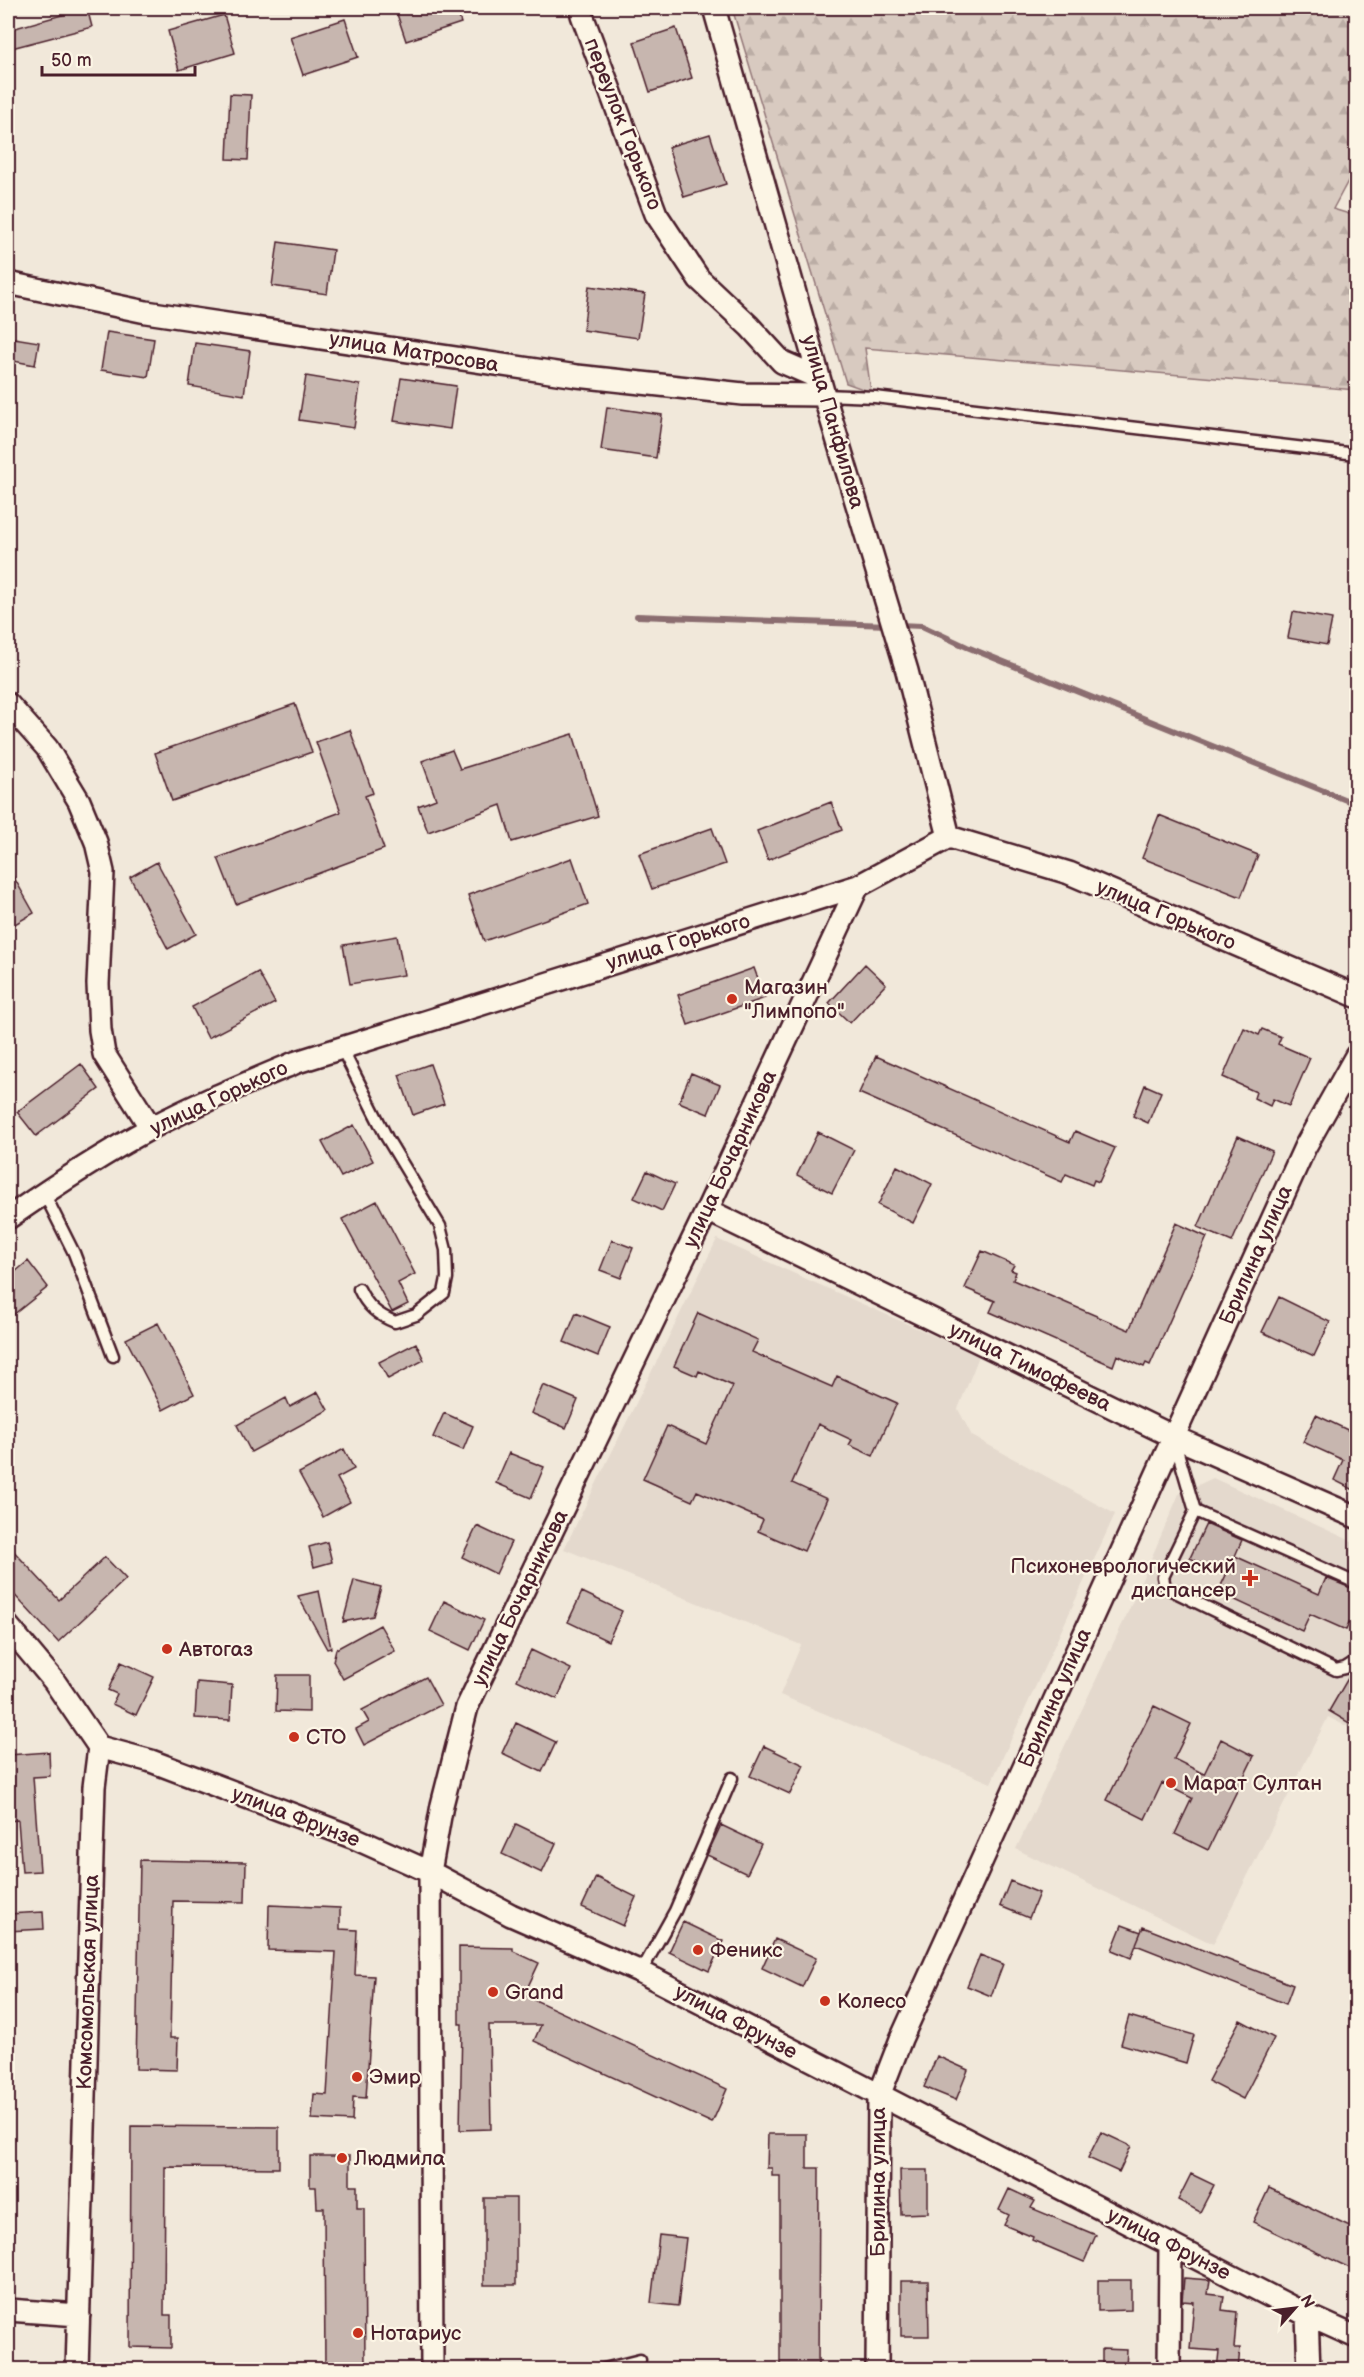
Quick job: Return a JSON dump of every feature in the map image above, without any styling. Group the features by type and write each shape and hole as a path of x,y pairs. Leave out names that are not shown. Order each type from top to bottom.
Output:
{"street":[{"name":"улица Панфилова","path":"714,8 822,387 907,671 949,837"},
{"name":"переулок Горького","path":"582,15 656,214 699,279 749,326 782,362 822,387"},
{"name":"улица Матросова","path":"8,283 146,312 577,376 743,394 822,387"},
{"path":"8,704 47,748 79,801 96,842 104,872 98,984 104,1054 151,1128"},
{"name":"улица Горького","path":"8,1218 71,1175 151,1128 230,1090 297,1062 858,886 949,837 1069,873 1356,996"},
{"name":"улица Бочарникова","path":"432,2370 430,1872 442,1805 467,1707 707,1210 858,886"},
{"name":"Брилина улица","path":"878,2370 879,2096 906,2028 1305,1147 1356,1056"},
{"name":"улица Тимофеева","path":"707,1210 1174,1437 1356,1517"},
{"path":"8,1626 54,1682 99,1747"},
{"name":"улица Фрунзе","path":"99,1747 151,1761 352,1837 430,1872 511,1915 641,1972 1307,2315 1356,2337"},
{"name":"Комсомольская улица","path":"76,2370 93,1798 99,1747"},
{"path":"1169,2370 1170,2244"},
{"path":"8,2310 79,2315"},
{"path":"1307,2315 1309,2370"}],"lane":[{"path":"822,387 876,397 1356,454"},
{"path":"341,1047 387,1137 440,1226 446,1250 447,1278 444,1293 416,1315 395,1322 381,1316 366,1304 359,1288"},
{"path":"44,1193 74,1253 113,1356"},
{"path":"1174,1437 1195,1511 1163,1577 1165,1587 1336,1670 1346,1668 1356,1661"},
{"path":"1195,1511 1356,1582"},
{"path":"641,1972 675,1911 732,1778"},
{"path":"600,2370 640,2360"}],"shaded area":[{"path":"717,1239 979,1356 958,1409 972,1436 1115,1514 991,1783 780,1695 801,1645 564,1549"},
{"name":"Марат Султан","path":"1213,1478 1356,1543 1356,1731 1328,1717 1213,1944 1016,1849 1128,1612 1179,1494"}],"green space":[{"path":"732,8 1356,8 1356,166 1333,209 1356,216 1356,390 865,348 871,392 846,383"}],"building":[{"path":"87,8 92,27 8,49 8,30"},
{"path":"395,8 456,8 461,23 406,41"},
{"path":"224,15 235,53 179,70 168,31"},
{"path":"345,19 358,57 303,75 290,37"},
{"path":"676,28 692,78 650,92 634,42"},
{"path":"230,94 251,95 248,160 227,159"},
{"path":"710,134 726,184 684,197 668,147"},
{"path":"278,242 333,250 327,294 272,286"},
{"path":"589,286 645,294 638,338 583,330"},
{"path":"107,332 154,339 148,377 101,370"},
{"path":"8,337 39,342 35,365 8,360"},
{"path":"195,343 250,351 244,395 189,386"},
{"path":"306,376 360,385 354,428 299,420"},
{"path":"401,378 456,386 450,429 394,421"},
{"path":"607,407 662,415 656,458 601,450"},
{"path":"1293,612 1332,619 1327,645 1288,638"},
{"path":"295,704 312,752 172,801 155,753"},
{"path":"350,730 373,793 365,796 384,849 236,904 218,858 341,812 316,742"},
{"path":"573,734 598,816 512,842 501,805 428,832 418,806 436,799 422,761 452,750 460,769"},
{"path":"831,802 842,830 768,860 757,831"},
{"path":"1159,815 1258,855 1241,897 1142,858"},
{"path":"712,828 725,864 652,889 639,854"},
{"path":"572,858 588,904 484,941 468,895"},
{"path":"157,862 196,934 168,949 130,877"},
{"path":"8,867 34,913 8,928"},
{"path":"397,936 404,975 350,984 343,945"},
{"path":"865,964 886,984 850,1023 829,1003"},
{"path":"754,968 765,998 688,1025 678,995"},
{"path":"258,972 275,1003 208,1038 192,1007"},
{"path":"1244,1028 1259,1035 1262,1029 1281,1037 1278,1044 1310,1058 1289,1106 1273,1099 1270,1106 1254,1098 1256,1092 1223,1077"},
{"path":"876,1056 1070,1142 1075,1131 1115,1148 1099,1182 1094,1180 1092,1185 1066,1174 1062,1182 859,1093"},
{"path":"81,1064 99,1089 36,1136 17,1112"},
{"path":"430,1064 444,1104 413,1115 399,1075"},
{"path":"691,1073 720,1085 708,1114 679,1102"},
{"path":"1145,1085 1161,1092 1148,1123 1133,1116"},
{"path":"354,1125 373,1161 341,1177 322,1142"},
{"path":"818,1132 854,1150 832,1193 797,1175"},
{"path":"1238,1136 1272,1151 1232,1242 1198,1227"},
{"path":"897,1166 932,1184 913,1223 878,1205"},
{"path":"647,1171 675,1184 662,1211 634,1198"},
{"path":"377,1201 415,1274 398,1283 408,1304 392,1312 342,1219"},
{"path":"1176,1223 1207,1237 1150,1365 1146,1363 1144,1367 1117,1355 1113,1366 990,1312 995,1301 965,1288 982,1251 1014,1265 1011,1270 1016,1272 1013,1280 1129,1330"},
{"path":"612,1240 633,1248 621,1278 600,1270"},
{"path":"28,1261 48,1287 8,1319 8,1278"},
{"path":"1279,1297 1330,1322 1314,1356 1262,1332"},
{"path":"576,1313 610,1327 598,1356 564,1342"},
{"path":"698,1313 758,1340 752,1352 832,1387 837,1376 897,1403 873,1456 849,1445 852,1440 818,1424 792,1483 827,1499 804,1551 758,1531 763,1520 697,1491 692,1501 643,1479 667,1426 706,1444 733,1386 699,1371 697,1376 674,1366"},
{"path":"158,1323 194,1394 163,1410 126,1339"},
{"path":"416,1343 424,1360 388,1379 379,1362"},
{"path":"543,1385 578,1400 566,1428 531,1413"},
{"path":"318,1392 328,1410 251,1452 237,1425 286,1398 290,1407"},
{"path":"444,1413 473,1426 463,1450 433,1437"},
{"path":"1316,1415 1356,1434 1356,1491 1334,1480 1343,1460 1303,1442"},
{"path":"344,1449 354,1469 337,1478 350,1502 323,1517 299,1473"},
{"path":"509,1453 544,1467 531,1498 496,1483"},
{"path":"1206,1524 1242,1540 1235,1556 1319,1594 1326,1578 1356,1590 1356,1608 1346,1630 1310,1614 1302,1631 1218,1592 1226,1575 1190,1558"},
{"path":"477,1526 511,1542 496,1574 462,1557"},
{"path":"327,1542 332,1562 314,1567 309,1547"},
{"path":"8,1545 59,1600 105,1557 126,1579 58,1642 8,1588"},
{"path":"354,1580 381,1587 373,1616 343,1622"},
{"path":"319,1591 331,1648 327,1649 298,1596"},
{"path":"582,1592 622,1611 608,1641 568,1622"},
{"path":"444,1601 484,1620 470,1650 430,1631"},
{"path":"380,1625 395,1651 343,1679 333,1661 336,1649"},
{"path":"531,1650 571,1669 557,1699 517,1680"},
{"path":"121,1662 154,1677 136,1715 112,1704 117,1694 108,1690"},
{"path":"1356,1670 1356,1727 1329,1711 1351,1673"},
{"path":"277,1675 309,1675 309,1712 276,1711"},
{"path":"426,1677 441,1705 364,1745 356,1729 369,1722 362,1710"},
{"path":"197,1682 232,1685 230,1720 195,1718"},
{"path":"1154,1706 1191,1724 1174,1759 1204,1774 1221,1739 1254,1756 1208,1850 1175,1834 1192,1798 1162,1783 1145,1819 1107,1800"},
{"path":"516,1723 556,1742 542,1772 502,1753"},
{"path":"764,1746 804,1765 790,1794 750,1776"},
{"path":"49,1752 50,1776 33,1777 40,1871 22,1872 18,1820 8,1821 8,1779 10,1779 8,1755"},
{"path":"516,1824 556,1843 542,1873 502,1854"},
{"path":"721,1825 761,1844 747,1874 707,1855"},
{"path":"140,1860 246,1862 245,1902 173,1901 170,2038 178,2038 177,2070 136,2069"},
{"path":"596,1877 636,1897 623,1926 582,1907"},
{"path":"1010,1881 1039,1893 1029,1918 1000,1906"},
{"path":"269,1905 340,1908 340,1929 357,1930 355,1975 374,1976 366,2098 353,2097 352,2121 312,2119 314,2094 327,2095 336,1952 268,1950"},
{"path":"43,1912 44,1929 8,1931 8,1914"},
{"path":"683,1922 723,1941 709,1971 669,1952"},
{"path":"1122,1925 1141,1932 1143,1927 1293,1985 1286,2004 1136,1945 1131,1958 1112,1950"},
{"path":"775,1939 816,1958 802,1987 762,1968"},
{"path":"459,1947 513,1948 513,1951 539,1963 524,1995 727,2089 712,2123 534,2041 541,2025 489,2025 491,2129 460,2130 462,2024 459,2024"},
{"path":"980,1955 1003,1964 991,1996 967,1986"},
{"path":"1129,2016 1194,2035 1186,2063 1121,2044"},
{"path":"1240,2020 1274,2038 1243,2099 1208,2081"},
{"path":"937,2056 968,2070 956,2100 924,2087"},
{"path":"131,2126 279,2127 279,2168 165,2167 164,2315 171,2315 171,2348 130,2347"},
{"path":"1101,2132 1131,2146 1119,2172 1088,2158"},
{"path":"768,2134 807,2134 807,2168 819,2168 818,2370 780,2370 780,2176 772,2176 772,2168 767,2168"},
{"path":"310,2156 350,2156 350,2186 357,2186 357,2208 364,2208 365,2370 325,2370 324,2208 317,2208 316,2187 310,2187"},
{"path":"900,2170 928,2170 928,2213 901,2214"},
{"path":"1191,2174 1214,2185 1200,2212 1178,2200"},
{"path":"1269,2188 1356,2229 1356,2271 1253,2222"},
{"path":"1009,2189 1035,2201 1031,2208 1096,2235 1084,2262 1032,2240 1033,2237 1004,2225 1009,2215 999,2210"},
{"path":"484,2198 516,2198 516,2285 484,2285"},
{"path":"659,2235 686,2238 678,2306 651,2303"},
{"path":"1184,2278 1210,2280 1208,2294 1224,2296 1222,2310 1237,2312 1234,2348 1240,2348 1238,2370 1217,2370 1219,2351 1190,2349 1194,2302 1182,2301"},
{"path":"1098,2280 1131,2280 1131,2310 1098,2311"},
{"path":"901,2281 928,2281 929,2336 901,2336"},
{"path":"1102,2349 1127,2350 1126,2367 1102,2367"}],"waterway":[{"path":"637,616 888,625"},
{"path":"898,625 922,626 967,647 1356,804"}],"place":[{"name":"Магазин \"Лимпопо\"","path":"732,999"},
{"name":"Психоневрологический диспансер","path":"1250,1578"},
{"name":"Автогаз","path":"167,1649"},
{"name":"СТО","path":"294,1737"},
{"name":"Марат Султан","path":"1171,1783"},
{"name":"Феникс","path":"698,1950"},
{"name":"Grand","path":"493,1992"},
{"name":"Колесо","path":"825,2001"},
{"name":"Эмир","path":"357,2077"},
{"name":"Людмила","path":"342,2158"},
{"name":"Нотариус","path":"358,2333"}]}
